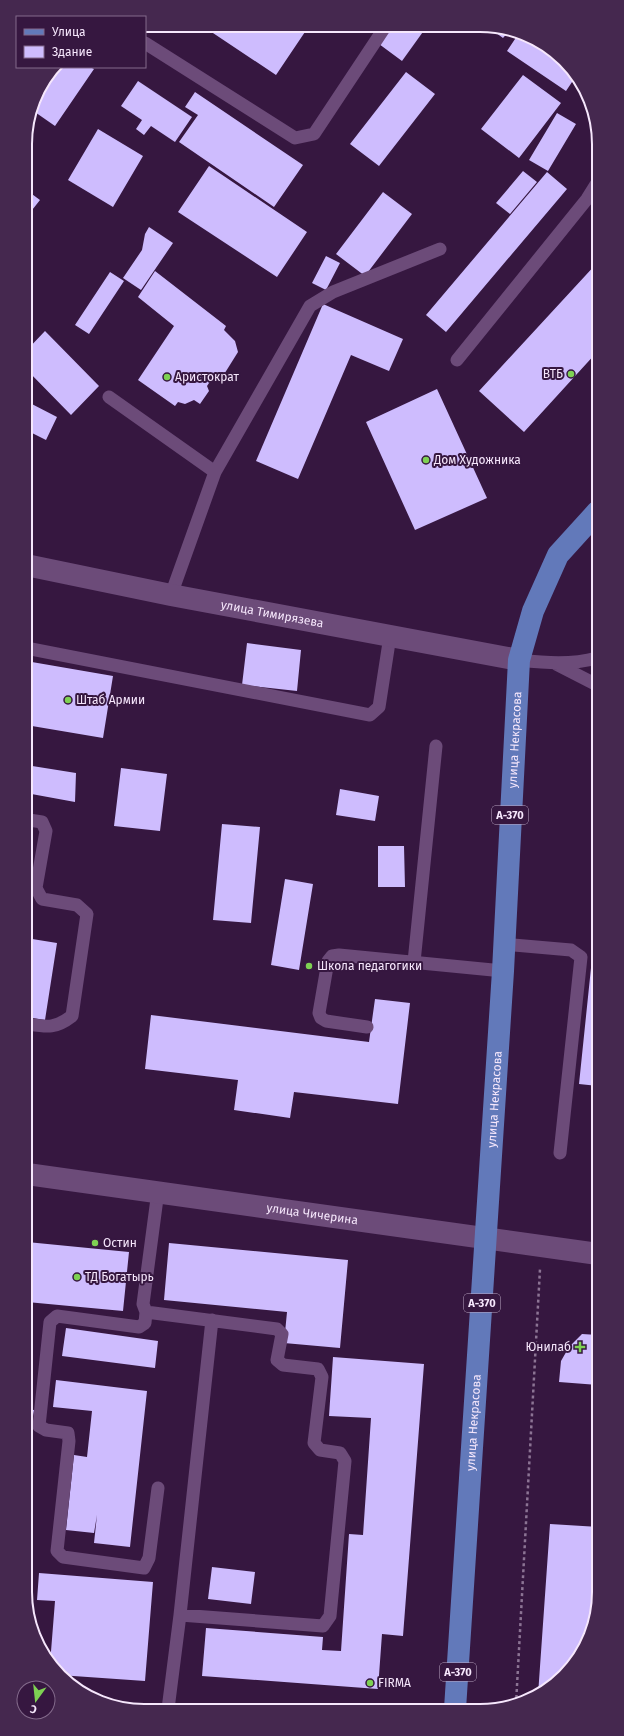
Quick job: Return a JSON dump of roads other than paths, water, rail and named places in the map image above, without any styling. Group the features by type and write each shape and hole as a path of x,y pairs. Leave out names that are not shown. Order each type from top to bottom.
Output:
{"main road":[{"name":"улица Некрасова","path":"455,1704 503,971 503,944 519,660 533,611 558,555 592,518"},
{"name":"улица Тимирязева","path":"32,566 171,595 519,660"},
{"name":"улица Чичерина","path":"32,1175 158,1191 592,1253"}],"lane":[{"path":"146,44 295,138 314,134 382,32"},
{"path":"457,360 592,190"},
{"path":"171,595 215,472 310,306 333,292 440,249"},
{"path":"109,397 215,472"},
{"path":"32,649 370,715 379,708 390,636"},
{"path":"519,660 556,664 592,660"},
{"path":"556,664 592,682"},
{"path":"414,962 436,746"},
{"path":"32,820 42,822 46,831 36,888 42,899 77,905 87,914 72,1016 62,1024 49,1028 32,1025"},
{"path":"503,944 571,950 580,956 560,1153"},
{"path":"368,1027 326,1021 321,1018 319,1013 328,961 332,956 339,955 503,971"},
{"path":"158,1191 143,1304 146,1312 145,1323 139,1327 57,1316 50,1322 39,1426 46,1430 68,1433 69,1441 57,1551 64,1557 144,1568 149,1558 158,1488"},
{"path":"146,1312 278,1329 282,1334 277,1360 283,1365 318,1369 322,1377 314,1443 320,1450 340,1453 345,1461 330,1616 323,1626 180,1615"},
{"path":"169,1704 180,1615 212,1320"}],"place":[{"name":"ВТБ","path":"571,374"},
{"name":"Аристократ","path":"167,377"},
{"name":"Дом Художника","path":"426,460"},
{"name":"Штаб Армии","path":"68,700"},
{"name":"Школа педагогики","path":"309,966"},
{"name":"Остин","path":"95,1243"},
{"name":"ТД Богатырь","path":"77,1277"},
{"name":"Юнилаб","path":"580,1347"},
{"name":"FIRMA","path":"370,1683"}]}
